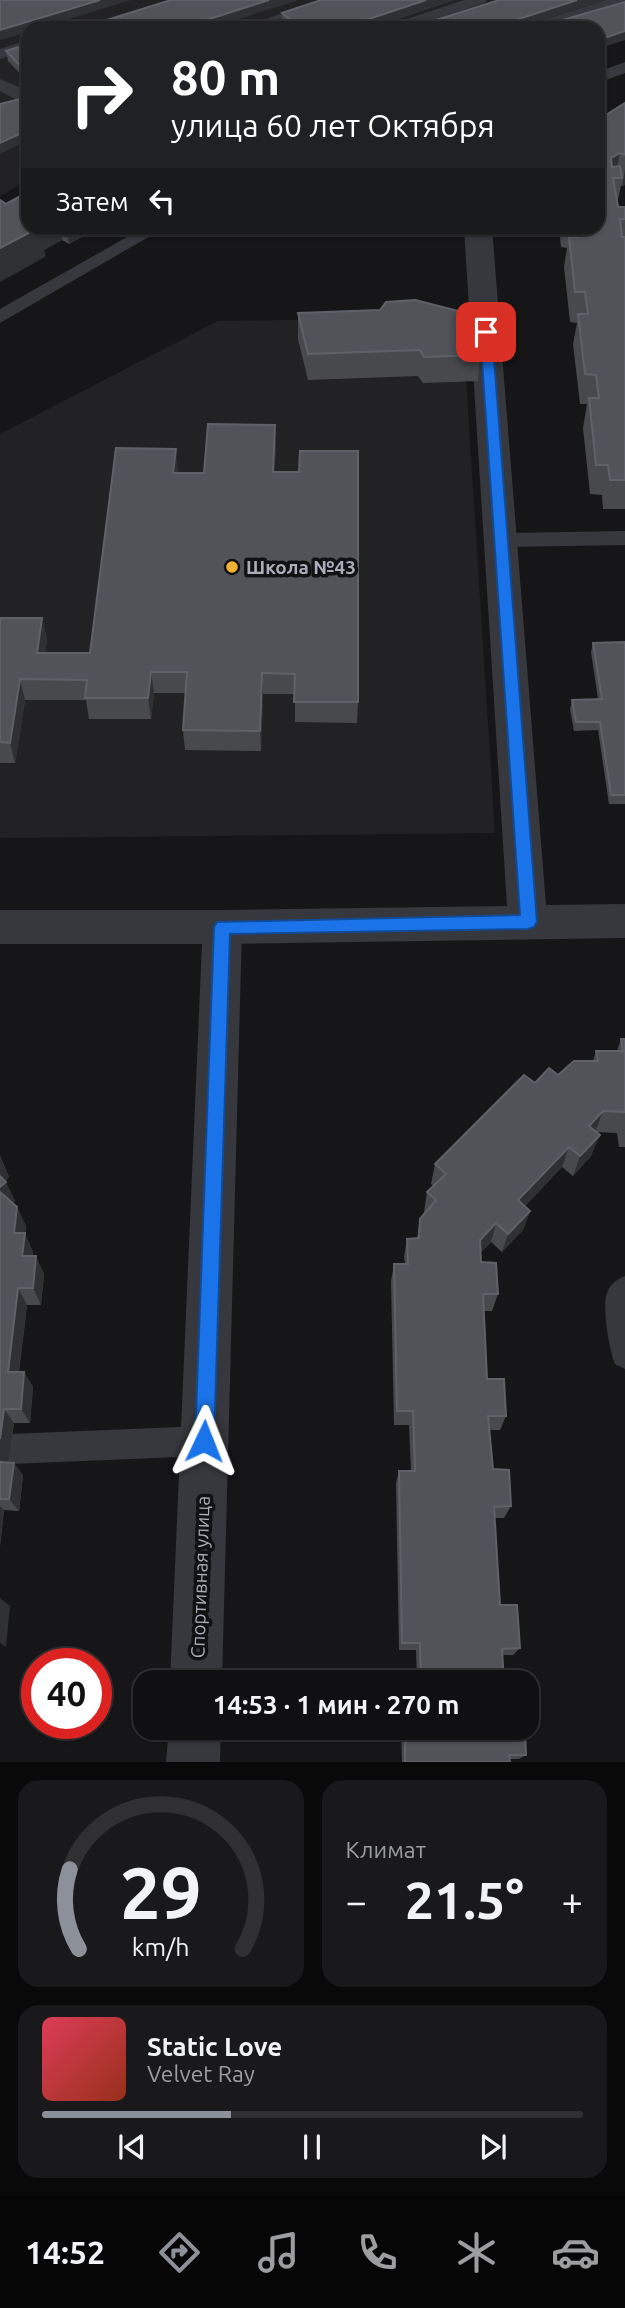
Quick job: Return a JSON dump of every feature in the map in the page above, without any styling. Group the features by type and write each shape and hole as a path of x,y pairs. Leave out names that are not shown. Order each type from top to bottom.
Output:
{"street":[{"path":"479,235 503,540 528,922"},
{"path":"0,927 222,927 625,921"},
{"name":"Спортивная улица","path":"196,1670 222,927"},
{"path":"193,1762 194,1740"}],"lane":[{"path":"274,21 333,0"},
{"path":"415,21 479,0"},
{"path":"555,21 622,0"},
{"path":"0,54 21,47"},
{"path":"605,75 625,67"},
{"path":"0,84 21,96"},
{"path":"0,317 143,235"},
{"path":"503,540 625,538"},
{"path":"625,1290 620,1297 625,1354"},
{"path":"10,1449 204,1441"}],"shaded area":[{"path":"0,0 625,0 625,11 591,21 21,21 21,184 0,196"},
{"path":"462,317 495,833 0,838 0,434 218,321"}],"building":[{"path":"0,0 100,0 30,21 21,21 21,24 0,30"},
{"path":"171,0 269,0 203,21 104,21"},
{"path":"321,0 426,0 363,21 291,21 282,13"},
{"path":"499,0 577,0 512,21 433,21"},
{"path":"625,2 625,31 605,38 605,21 559,21"},
{"path":"21,46 21,67 6,51"},
{"path":"21,99 21,133 0,143 0,104"},
{"path":"625,103 625,155 620,153 611,158 612,167 620,166 622,178 613,178 618,207 625,207 625,219 620,219 622,237 625,237 625,480 610,480 608,465 596,465 589,398 599,398 596,375 585,374 578,314 588,314 585,292 575,292 569,237 605,235 605,116"},
{"path":"21,196 21,235 25,235 0,248 0,200 6,204"},
{"path":"415,300 482,317 480,355 424,357 420,350 308,354 298,313 380,310 386,302"},
{"name":"Школа №43","path":"208,424 275,425 273,472 299,472 300,451 358,451 358,702 294,702 295,674 262,673 260,731 183,730 187,672 151,672 148,698 85,698 87,680 20,679 10,743 0,742 0,618 42,618 37,653 90,653 116,448 176,449 173,473 204,473"},
{"path":"625,642 625,795 611,795 600,722 576,722 572,700 602,699 593,643"},
{"path":"621,1039 625,1039 625,1112 603,1111 589,1126 600,1135 580,1156 569,1147 518,1200 530,1211 508,1234 496,1223 480,1240 481,1262 496,1263 498,1294 483,1294 487,1379 504,1379 506,1416 488,1416 493,1469 509,1470 511,1506 494,1507 500,1605 517,1605 520,1648 502,1649 503,1670 421,1670 420,1643 402,1643 399,1471 415,1471 413,1411 397,1411 394,1264 408,1264 407,1239 419,1238 420,1219 436,1200 427,1192 446,1174 435,1164 524,1075 535,1083 549,1068 558,1075 574,1061 598,1061 596,1051 623,1051"},
{"path":"0,1176 6,1182 0,1187"},
{"path":"0,1192 17,1207 14,1233 25,1233 22,1256 36,1256 33,1288 18,1288 8,1372 24,1372 21,1409 4,1409 0,1439"},
{"path":"0,1462 14,1463 9,1499 0,1499"},
{"path":"405,1740 525,1740 526,1755 509,1755 510,1762 405,1762"}],"place":[{"name":"Школа №43","path":"232,567"}],"route":[{"path":"204,1441 222,927 528,922 503,540 486,332"}]}
